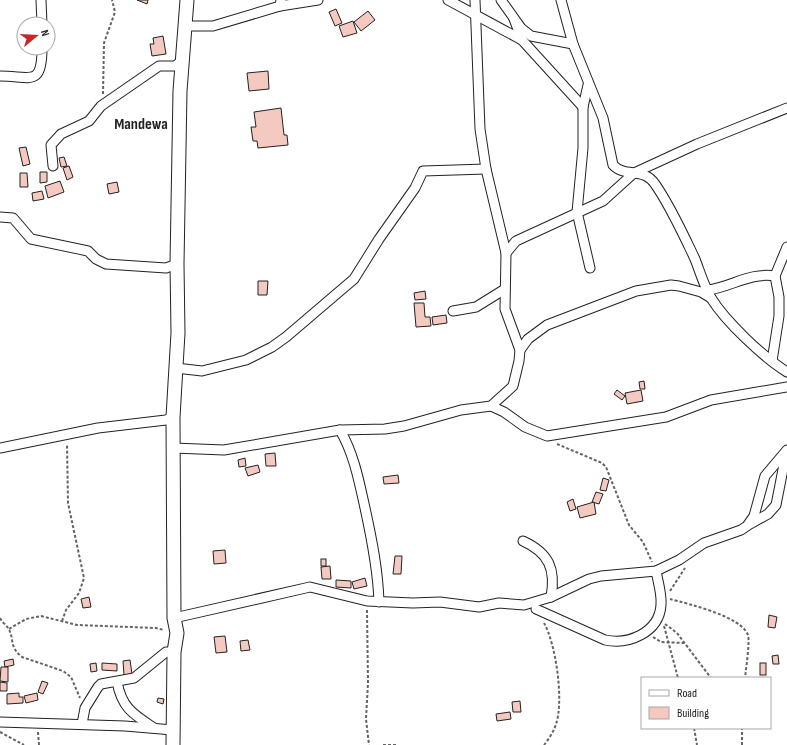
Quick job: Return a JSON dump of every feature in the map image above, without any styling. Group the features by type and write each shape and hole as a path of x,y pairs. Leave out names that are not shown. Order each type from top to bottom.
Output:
{"main road":[{"path":"173,745 174,652 177,634 174,618 173,417 178,333 177,264 182,61 187,0"}],"street":[{"path":"41,0 42,16"},
{"path":"186,26 213,26 281,3 318,0"},
{"path":"448,0 522,40 583,107"},
{"path":"475,0 480,129 486,169 506,252 505,309 520,350 518,367 513,386 491,406"},
{"path":"501,0 521,28 531,36 573,44"},
{"path":"561,0 573,44 603,118 613,165 617,170 647,175 655,183 679,224 709,294 753,345 787,372"},
{"path":"514,19 522,40"},
{"path":"0,76 31,78 36,76 41,69 42,56"},
{"path":"53,166 51,145 53,141 61,134 85,124 101,106 159,66 175,66 182,61"},
{"path":"588,84 583,107 583,148 577,212 590,268"},
{"path":"506,252 516,241 603,201 634,173 697,144 787,108"},
{"path":"176,368 202,371 246,360 272,347 340,293 354,279 379,239 415,188 423,171 486,169"},
{"path":"0,217 13,218 31,239 88,251 96,259 106,264 166,268 177,264"},
{"path":"772,361 779,316 779,297 775,276 787,247"},
{"path":"520,350 528,339 547,325 636,291 671,285 709,294 749,276 775,276"},
{"path":"453,311 476,307 505,289"},
{"path":"174,448 224,450 340,430 385,429 434,419 461,410 491,406 504,412 525,427 547,436 666,417 711,400 787,387"},
{"path":"0,448 98,428 166,420 173,417"},
{"path":"340,430 354,458 363,497 375,553 378,577 378,602"},
{"path":"747,526 754,516 765,476 772,466 786,452"},
{"path":"174,618 310,587 367,601 378,602 440,602 479,607 499,603 524,605 551,597 589,579 601,576 656,571 679,560 704,543 741,530 768,514 776,505 786,452"},
{"path":"523,541 541,551 547,560 553,581 551,597"},
{"path":"536,609 583,632 615,642 638,638 656,621 663,601 656,571"},
{"path":"82,724 85,708 101,684 134,678 166,652 174,652"},
{"path":"117,682 122,702 127,708 155,729"},
{"path":"0,722 82,724 173,730"}],"path":[{"path":"101,106 104,83 104,42 115,12 112,0"},
{"path":"62,621 66,610 79,593 84,578 68,503 66,454 68,435"},
{"path":"547,436 568,450 602,463 606,467 629,525 643,542 656,571"},
{"path":"688,563 663,601 717,613 745,630 748,638 745,677"},
{"path":"367,601 368,683 366,719 369,745"},
{"path":"536,609 552,642 559,695 559,710 556,724 544,745"},
{"path":"9,629 35,616 52,617 83,626 156,628 177,634"},
{"path":"0,618 9,629 13,646 17,653 30,660 56,668 71,677 85,708"},
{"path":"678,677 664,624 677,633 710,677"},
{"path":"648,630 656,640 668,644 684,643"},
{"path":"694,729 697,745"},
{"path":"742,729 742,745"},
{"path":"0,732 24,745"},
{"path":"382,745 396,745"}],"building":[{"path":"137,0 148,0 147,4"},
{"path":"336,9 342,23 335,26 329,12"},
{"path":"368,11 375,20 361,31 354,22"},
{"path":"353,21 357,33 343,37 339,26"},
{"path":"163,36 166,54 152,56 150,44 154,44 153,38"},
{"path":"268,71 269,89 249,91 247,73"},
{"path":"281,108 284,135 287,135 288,145 258,148 257,141 253,141 251,127 256,127 254,112"},
{"path":"26,147 30,164 23,166 19,148"},
{"path":"64,157 67,166 61,167 59,158"},
{"path":"69,166 73,177 67,180 63,168"},
{"path":"40,172 47,172 47,182 40,183"},
{"path":"20,173 27,173 28,187 20,187"},
{"path":"60,181 64,192 48,198 45,186"},
{"path":"117,182 119,192 109,194 107,184"},
{"path":"42,191 44,199 33,201 32,193"},
{"path":"258,281 268,281 267,295 258,295"},
{"path":"425,291 426,299 415,300 414,293"},
{"path":"414,303 424,303 425,317 430,317 431,326 416,327"},
{"path":"446,315 447,323 433,325 432,317"},
{"path":"644,381 645,389 640,389 639,382"},
{"path":"617,390 625,396 622,400 614,394"},
{"path":"641,390 643,401 627,404 625,393"},
{"path":"275,453 276,466 266,466 265,454"},
{"path":"245,458 246,466 239,467 238,460"},
{"path":"258,465 260,472 248,476 245,468"},
{"path":"398,475 399,483 384,484 383,477"},
{"path":"603,478 609,480 606,491 600,490"},
{"path":"596,492 603,494 599,504 592,502"},
{"path":"573,499 576,509 570,511 567,502"},
{"path":"594,502 596,514 580,518 577,507"},
{"path":"225,550 226,563 214,564 213,551"},
{"path":"395,556 402,556 401,574 393,574"},
{"path":"321,559 326,559 326,566 321,566"},
{"path":"330,566 331,579 322,579 321,567"},
{"path":"365,578 367,586 354,589 352,582"},
{"path":"336,580 351,581 351,588 336,587"},
{"path":"89,597 91,607 83,608 81,599"},
{"path":"769,615 777,617 775,628 768,627"},
{"path":"225,636 227,652 216,653 214,637"},
{"path":"248,640 250,650 241,651 240,641"},
{"path":"778,655 779,664 773,664 772,656"},
{"path":"13,659 14,665 5,667 4,661"},
{"path":"130,660 132,674 124,675 123,661"},
{"path":"96,663 97,671 91,672 90,664"},
{"path":"102,663 117,664 117,671 102,670"},
{"path":"760,663 766,663 766,675 760,675"},
{"path":"1,667 8,667 8,682 0,681"},
{"path":"42,681 48,683 43,694 38,692"},
{"path":"0,682 7,683 7,691 0,691"},
{"path":"19,693 19,697 23,697 23,703 7,704 7,694"},
{"path":"37,693 38,700 26,703 24,696"},
{"path":"158,698 164,699 163,704 157,702"},
{"path":"520,701 521,712 513,712 512,702"},
{"path":"510,712 511,719 497,721 496,714"}],"district":[{"name":"Mandewa","path":"141,124"}]}
